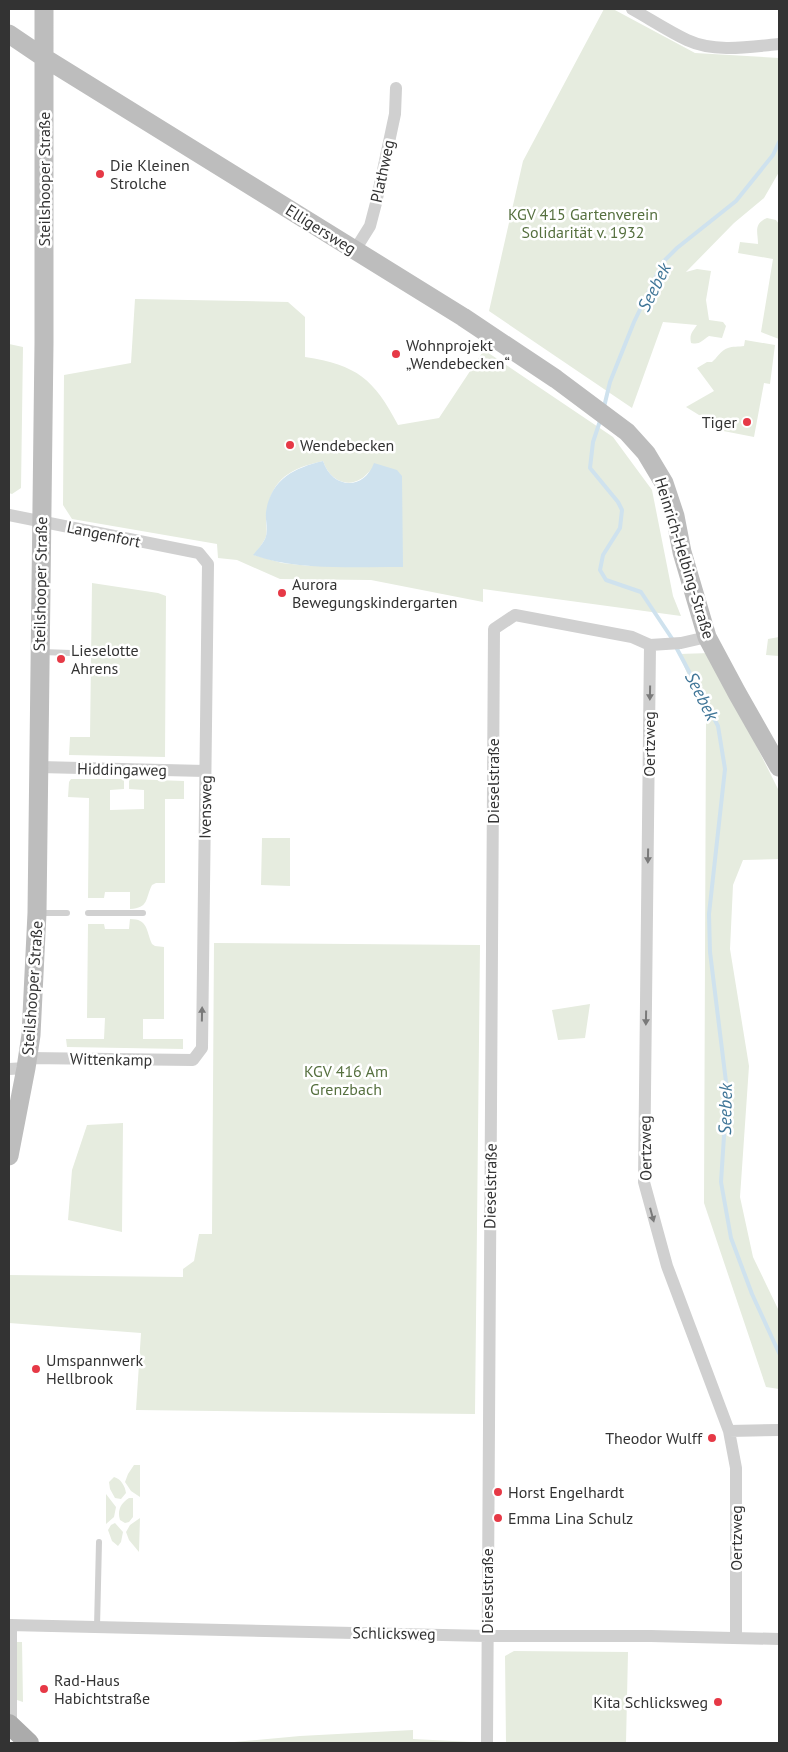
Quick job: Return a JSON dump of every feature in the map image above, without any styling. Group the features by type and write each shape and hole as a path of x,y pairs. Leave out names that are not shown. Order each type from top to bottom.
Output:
{"main road":[{"path":"10,1725 29,1743"}],"street":[{"name":"Steilshooper Straße","path":"9,1156 21,1065 31,1035 37,913 44,343 44,9"},
{"path":"632,9 688,41 736,49 779,44"},
{"name":"Elligersweg","path":"9,34 43,57 463,317 589,402 621,427"},
{"name":"Plathweg","path":"356,250 370,226 376,203 395,114 396,88"},
{"name":"Heinrich-Helbing-Straße","path":"621,427 646,453 664,483 675,516 682,552 707,637 779,767"},
{"name":"Langenfort","path":"9,515 200,553"},
{"name":"Ivensweg","path":"193,1060 202,1048 205,837 208,564 200,553"},
{"name":"Dieselstraße","path":"487,1743 494,629 515,615 632,636 650,645"},
{"path":"650,645 681,643 707,637"},
{"name":"Oertzweg","path":"650,645 644,1182 667,1266 729,1431 736,1468 736,1638"},
{"name":"Hiddingaweg","path":"39,767 205,771"},
{"name":"Wittenkamp","path":"21,1065 193,1060"},
{"path":"729,1431 779,1430"},
{"path":"10,1625 10,1725"},
{"name":"Schlicksweg","path":"10,1625 487,1636 779,1639"}],"lane":[{"path":"39,652 71,653"},
{"path":"91,653 101,654"},
{"path":"37,913 67,913"},
{"path":"88,913 143,913"},
{"path":"97,1627 99,1542"}],"green space":[{"name":"KGV 415 Gartenverein Solidarität v. 1932","path":"604,9 613,9 695,53 779,58 779,172 764,198 734,223 686,272 697,269 711,271 706,300 709,320 723,322 726,326 722,338 709,336 699,343 691,343 691,335 697,325 663,322 632,408 489,311 523,161"},
{"path":"767,218 776,220 779,224 779,339 761,332 773,259 738,253 740,242 758,244 758,226"},
{"path":"135,299 288,302 305,317 305,357 338,365 362,377 381,396 398,425 439,418 484,350 613,437 652,490 673,596 681,616 483,589 483,602 371,580 280,579 237,560 218,558 217,544 72,519 63,505 64,375 131,363","holes":["323,461 327,469 338,480 344,482 358,480 371,469 310,566 282,563 254,555 266,537 268,507 276,486 290,473 310,464"]},
{"path":"745,340 775,345 770,384 764,383 754,437 708,428 711,417 699,415 686,407 714,391 697,368 707,362 712,362 726,349 744,346"},
{"path":"9,344 23,347 21,488 12,494 9,493"},
{"path":"92,583 158,593 166,596 165,757 69,755 70,737 90,737"},
{"path":"779,637 779,656 766,655 768,639"},
{"path":"710,653 779,791 779,859 743,860 733,885 730,949 749,1066 740,1197 753,1257 779,1311 779,1389 766,1387 704,1203 706,718 679,654"},
{"path":"71,779 124,779 124,789 110,790 110,810 144,809 144,790 129,789 129,779 184,781 184,799 165,799 165,883 152,885 146,902 140,907 130,909 130,892 105,892 104,898 88,898 89,798 68,797"},
{"path":"262,838 290,838 290,886 261,885"},
{"path":"130,919 140,921 146,926 152,944 164,947 164,1019 143,1019 143,1039 183,1039 183,1049 67,1047 66,1039 104,1039 105,1018 87,1018 88,924 104,924 105,929 129,929"},
{"name":"KGV 416 Am Grenzbach","path":"214,943 480,945 475,1414 136,1410 141,1333 9,1323 9,1275 183,1277 183,1269 194,1261 199,1234 212,1234"},
{"path":"590,1004 585,1038 558,1040 552,1010"},
{"path":"123,1123 122,1232 68,1220 72,1170 87,1125"},
{"path":"134,1465 140,1465 140,1497 131,1491 125,1482"},
{"path":"114,1477 121,1481 125,1488 126,1493 121,1499 115,1498 110,1489 109,1482"},
{"path":"106,1494 116,1507 114,1517 106,1524"},
{"path":"129,1498 133,1498 133,1517 129,1522 125,1523 120,1520 119,1510"},
{"path":"140,1518 139,1552 129,1540 126,1532 130,1525"},
{"path":"115,1523 123,1532 118,1546 112,1541 108,1530"},
{"path":"17,1642 22,1642 23,1702 17,1700"},
{"path":"514,1651 628,1652 626,1743 506,1743 505,1656"},
{"path":"413,1730 413,1739 492,1743 223,1743 300,1736"}],"water":[{"path":"323,461 333,477 348,483 356,482 363,478 374,463 397,470 402,476 403,567 308,566 290,564 253,555 265,539 267,532 266,512 273,491 279,483 294,472"}],"waterway":[{"name":"Seebek","path":"604,407 610,382 634,322 663,262 677,248 736,201 773,155 779,142"},
{"name":"Seebek","path":"601,418 593,442 590,468 618,502 622,510 620,528 603,555 600,570 606,580 641,592 673,640"},
{"name":"Seebek","path":"676,647 718,726 725,769 709,914 710,952 727,1090 721,1182 731,1238 752,1294 779,1353"}],"place":[{"name":"Die Kleinen Strolche","path":"100,174"},
{"name":"Wohnprojekt „Wendebecken“","path":"396,354"},
{"name":"Tiger","path":"747,422"},
{"name":"Wendebecken","path":"290,445"},
{"name":"Aurora Bewegungskindergarten","path":"282,593"},
{"name":"Lieselotte Ahrens","path":"61,659"},
{"name":"Umspannwerk Hellbrook","path":"36,1369"},
{"name":"Theodor Wulff","path":"712,1438"},
{"name":"Horst Engelhardt","path":"498,1492"},
{"name":"Emma Lina Schulz","path":"498,1518"},
{"name":"Rad-Haus Habichtstraße","path":"44,1689"},
{"name":"Kita Schlicksweg","path":"718,1702"}]}
